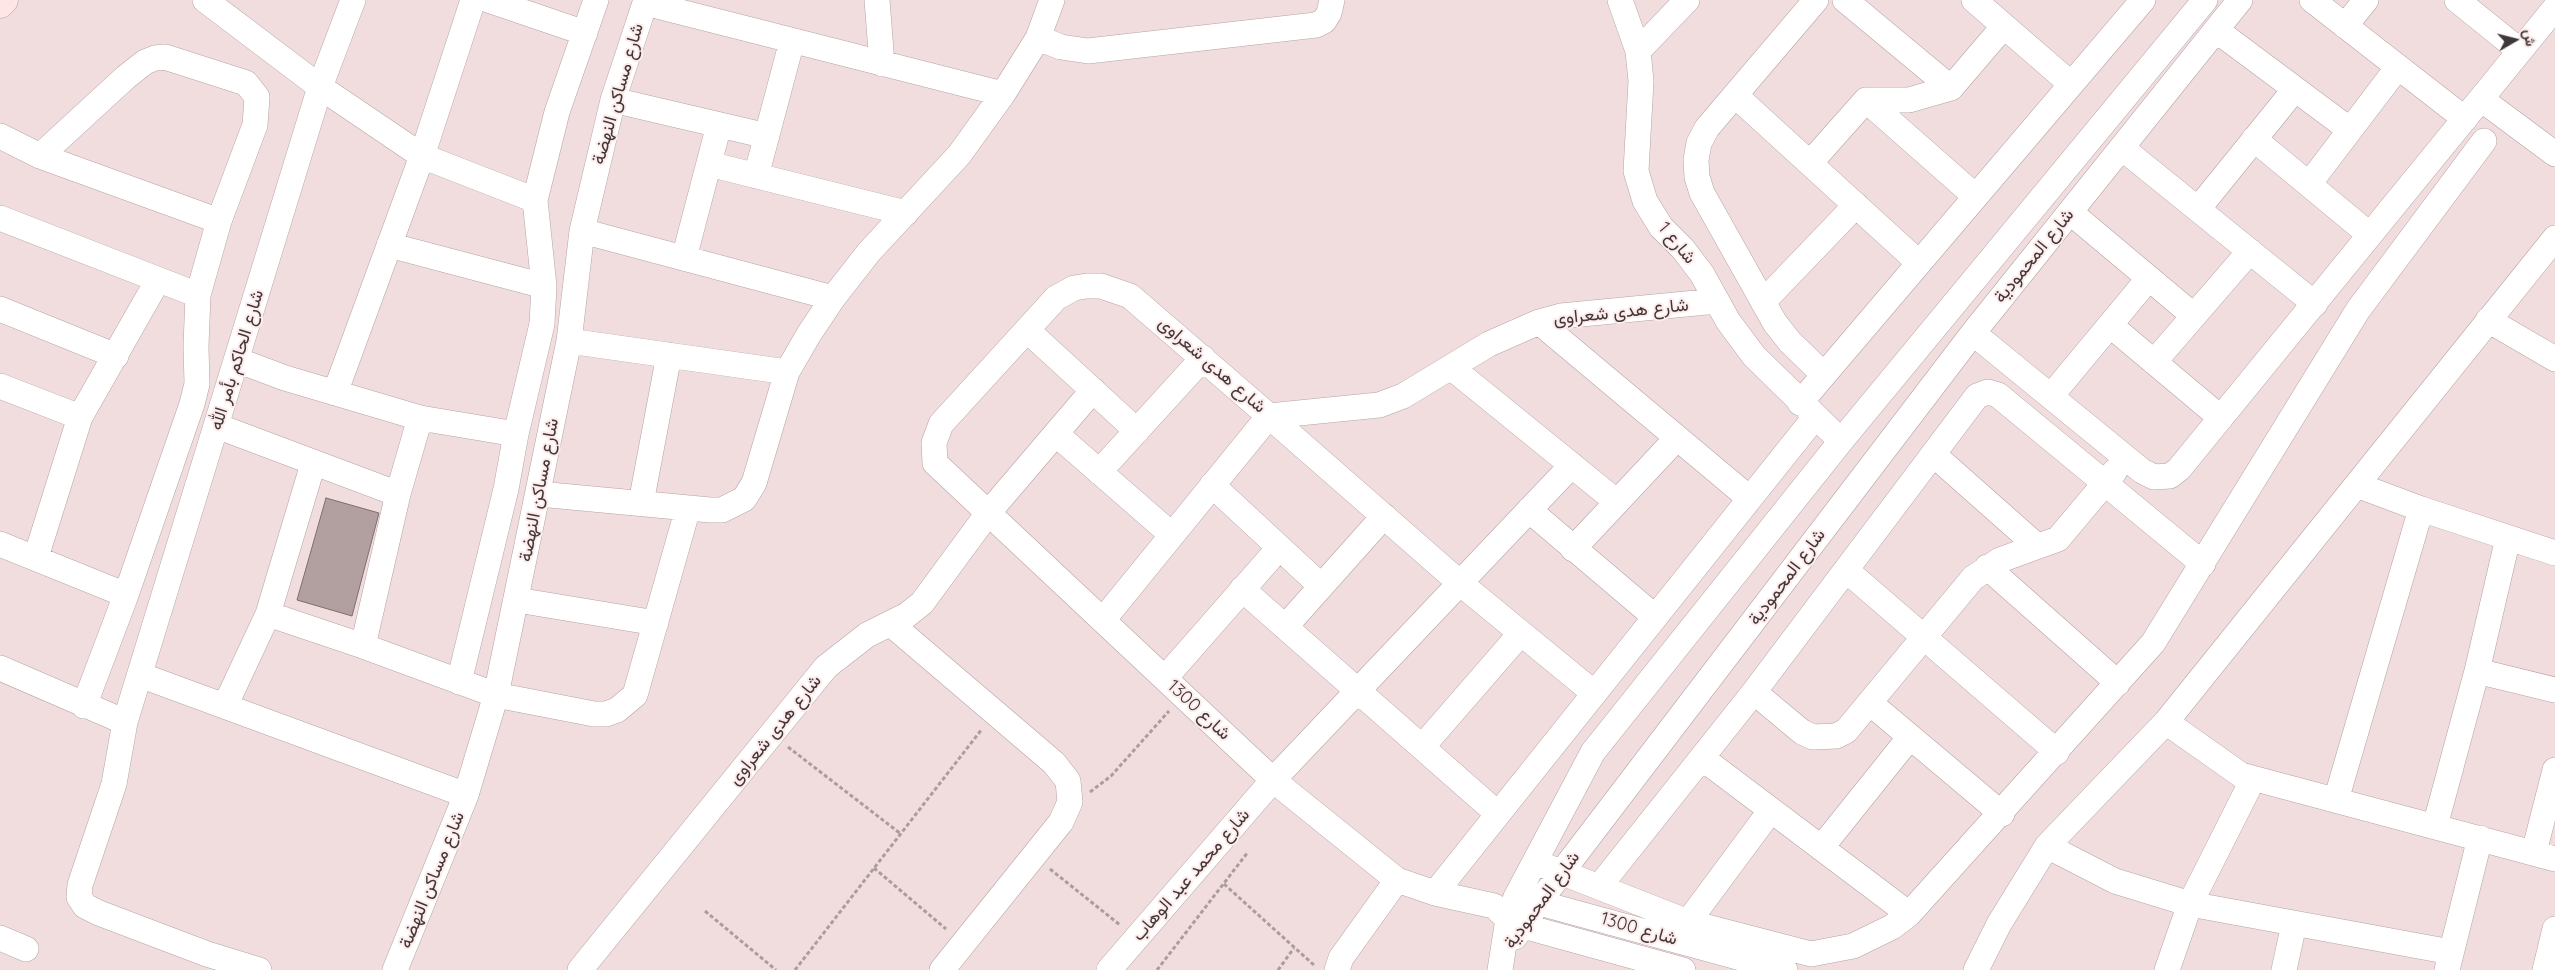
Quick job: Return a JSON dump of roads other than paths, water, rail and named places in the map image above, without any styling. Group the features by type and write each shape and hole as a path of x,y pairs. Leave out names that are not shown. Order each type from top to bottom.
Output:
{"street":[{"path":"0,4 4,0"},
{"path":"205,0 320,87 422,156 535,200"},
{"name":"شارع الحاكم بأمر الله","path":"203,962 85,906 79,897 80,885 114,784 125,722 320,87 353,0"},
{"path":"335,393 422,156 472,0"},
{"path":"488,0 585,33"},
{"name":"شارع مساكن النهضة","path":"460,682 506,489 516,434 542,324 544,286 535,200 557,112 596,0"},
{"path":"877,0 882,64"},
{"path":"539,494 722,510 744,499 754,483 787,372 833,298 869,252 959,155 1003,94 1038,38 1052,0"},
{"path":"1038,38 1061,47 1088,51 1316,25 1326,17 1332,0"},
{"name":"شارع 1","path":"1620,0 1638,51 1641,80 1636,171 1644,201 1661,227 1683,249 1702,274 1732,327 1754,356 1807,410 1841,441"},
{"path":"1638,51 1687,0"},
{"path":"1816,0 1707,128 1700,143 1696,160 1697,177 1702,193 1763,302 1790,342 1823,374"},
{"path":"1845,0 1951,88"},
{"path":"1974,0 2071,84"},
{"name":"شارع المحمودية","path":"1502,966 1516,910 1535,862 1593,752 1841,441 2205,0"},
{"name":"شارع المحمودية","path":"1516,910 1562,872 1973,333 2240,0"},
{"path":"2312,0 2465,119"},
{"path":"2345,26 2366,0"},
{"path":"2457,0 2520,51"},
{"path":"645,2 1003,94"},
{"name":"شارع مساكن النهضة","path":"395,970 466,795 496,695 539,494 569,341 582,231 613,100 645,2"},
{"path":"1435,893 1749,498 1807,410 1823,374 2071,84 2130,5"},
{"path":"1973,333 2126,458 2154,477 2170,476 2179,469 2315,304 2555,8"},
{"path":"1810,163 1866,100 1909,100 1951,88 2004,26"},
{"path":"2216,30 2350,130"},
{"path":"756,176 792,41"},
{"path":"40,156 126,77 145,62 155,58 165,57 246,83 257,96 255,125 219,221 198,296 197,384 126,595 84,706"},
{"path":"2309,184 2398,67"},
{"path":"2198,209 2295,89"},
{"path":"1736,96 1918,262"},
{"path":"2481,99 2555,154"},
{"path":"613,100 767,136"},
{"path":"1866,100 1975,196"},
{"path":"684,258 719,124"},
{"path":"0,136 40,156 219,221"},
{"path":"2254,139 2370,235"},
{"path":"1535,862 1688,922 1812,954 1853,946 1892,927 1909,914 2002,814 2153,643 2358,310 2484,141"},
{"path":"2122,148 2315,304"},
{"path":"709,164 906,213"},
{"path":"1763,302 1856,205"},
{"path":"2070,212 2194,316"},
{"path":"1,220 198,296"},
{"path":"582,231 833,298"},
{"path":"1976,970 1999,924 2047,846 2166,722 2555,238"},
{"path":"389,245 544,286"},
{"path":"2154,362 2250,251"},
{"path":"1975,278 2001,297"},
{"path":"2051,396 2149,278"},
{"path":"36,558 80,417 158,280"},
{"name":"شارع هدى شعراوى","path":"936,463 934,443 941,424 1056,298 1074,288 1101,286 1130,296 1269,416 1378,404 1403,396 1489,344 1539,322 1561,316 1717,301"},
{"path":"0,309 116,356"},
{"path":"2488,320 2555,358"},
{"path":"1539,322 1749,498"},
{"path":"2110,325 2220,418"},
{"path":"1027,330 1137,431"},
{"path":"569,341 787,372"},
{"path":"641,503 669,355"},
{"path":"1099,472 1203,358"},
{"path":"237,360 285,378 420,418 516,434"},
{"path":"1452,368 1617,502"},
{"path":"0,386 80,417"},
{"name":"شارع هدى شعراوى","path":"580,970 826,668 868,636 891,624 922,603 989,512 1093,390"},
{"path":"1599,887 1754,692 1977,396 1993,393 2203,564"},
{"path":"1103,620 1269,416 1460,582 1594,693"},
{"path":"363,646 398,494 420,418"},
{"path":"217,426 313,464 398,494"},
{"path":"1056,434 1172,535"},
{"path":"1573,549 1677,438"},
{"path":"1933,454 2037,546"},
{"path":"1754,692 1802,732 1813,737 1825,738 1836,736 1846,731 1973,578 1987,567 2058,539 2126,458"},
{"name":"شارع 1300","path":"936,463 1273,780 1397,880 1435,893 1785,970"},
{"path":"225,706 268,614 313,464"},
{"name":"شارع محمد عبد الوهاب","path":"1108,970 1273,780 1572,465"},
{"path":"2357,484 2421,509 2555,553"},
{"path":"1212,486 1321,586"},
{"path":"268,614 363,646 496,695 594,714 617,710 635,695 688,508"},
{"path":"2336,800 2421,509"},
{"path":"1529,510 1655,617"},
{"path":"1285,627 1384,516"},
{"path":"2435,826 2477,671 2508,538"},
{"path":"0,544 126,595"},
{"path":"1165,678 1279,548"},
{"path":"1987,567 2118,683"},
{"path":"1846,570 2057,752"},
{"path":"1242,589 1498,814"},
{"path":"517,600 656,623"},
{"path":"891,624 1054,763 1068,781 1070,802 1062,822 942,970"},
{"path":"1422,747 1521,633"},
{"path":"0,668 84,706 125,722"},
{"path":"2477,671 2555,690"},
{"path":"140,675 466,795"},
{"path":"1870,703 2002,814"},
{"path":"2166,722 2241,775 2545,855 2555,770"},
{"path":"1821,848 1910,737"},
{"path":"1702,758 1909,914"},
{"path":"2167,970 2190,904 2253,779"},
{"path":"1688,922 1771,810"},
{"path":"2047,846 2114,881 2190,904 2294,924 2449,961 2480,838"},
{"path":"1337,970 1341,958 1397,880"},
{"name":"شارع 1300","path":"1516,910 1683,970"},
{"path":"2288,969 2294,924"},
{"path":"2545,970 2555,929"},
{"path":"0,938 26,949"},
{"path":"203,962 259,970"}]}
